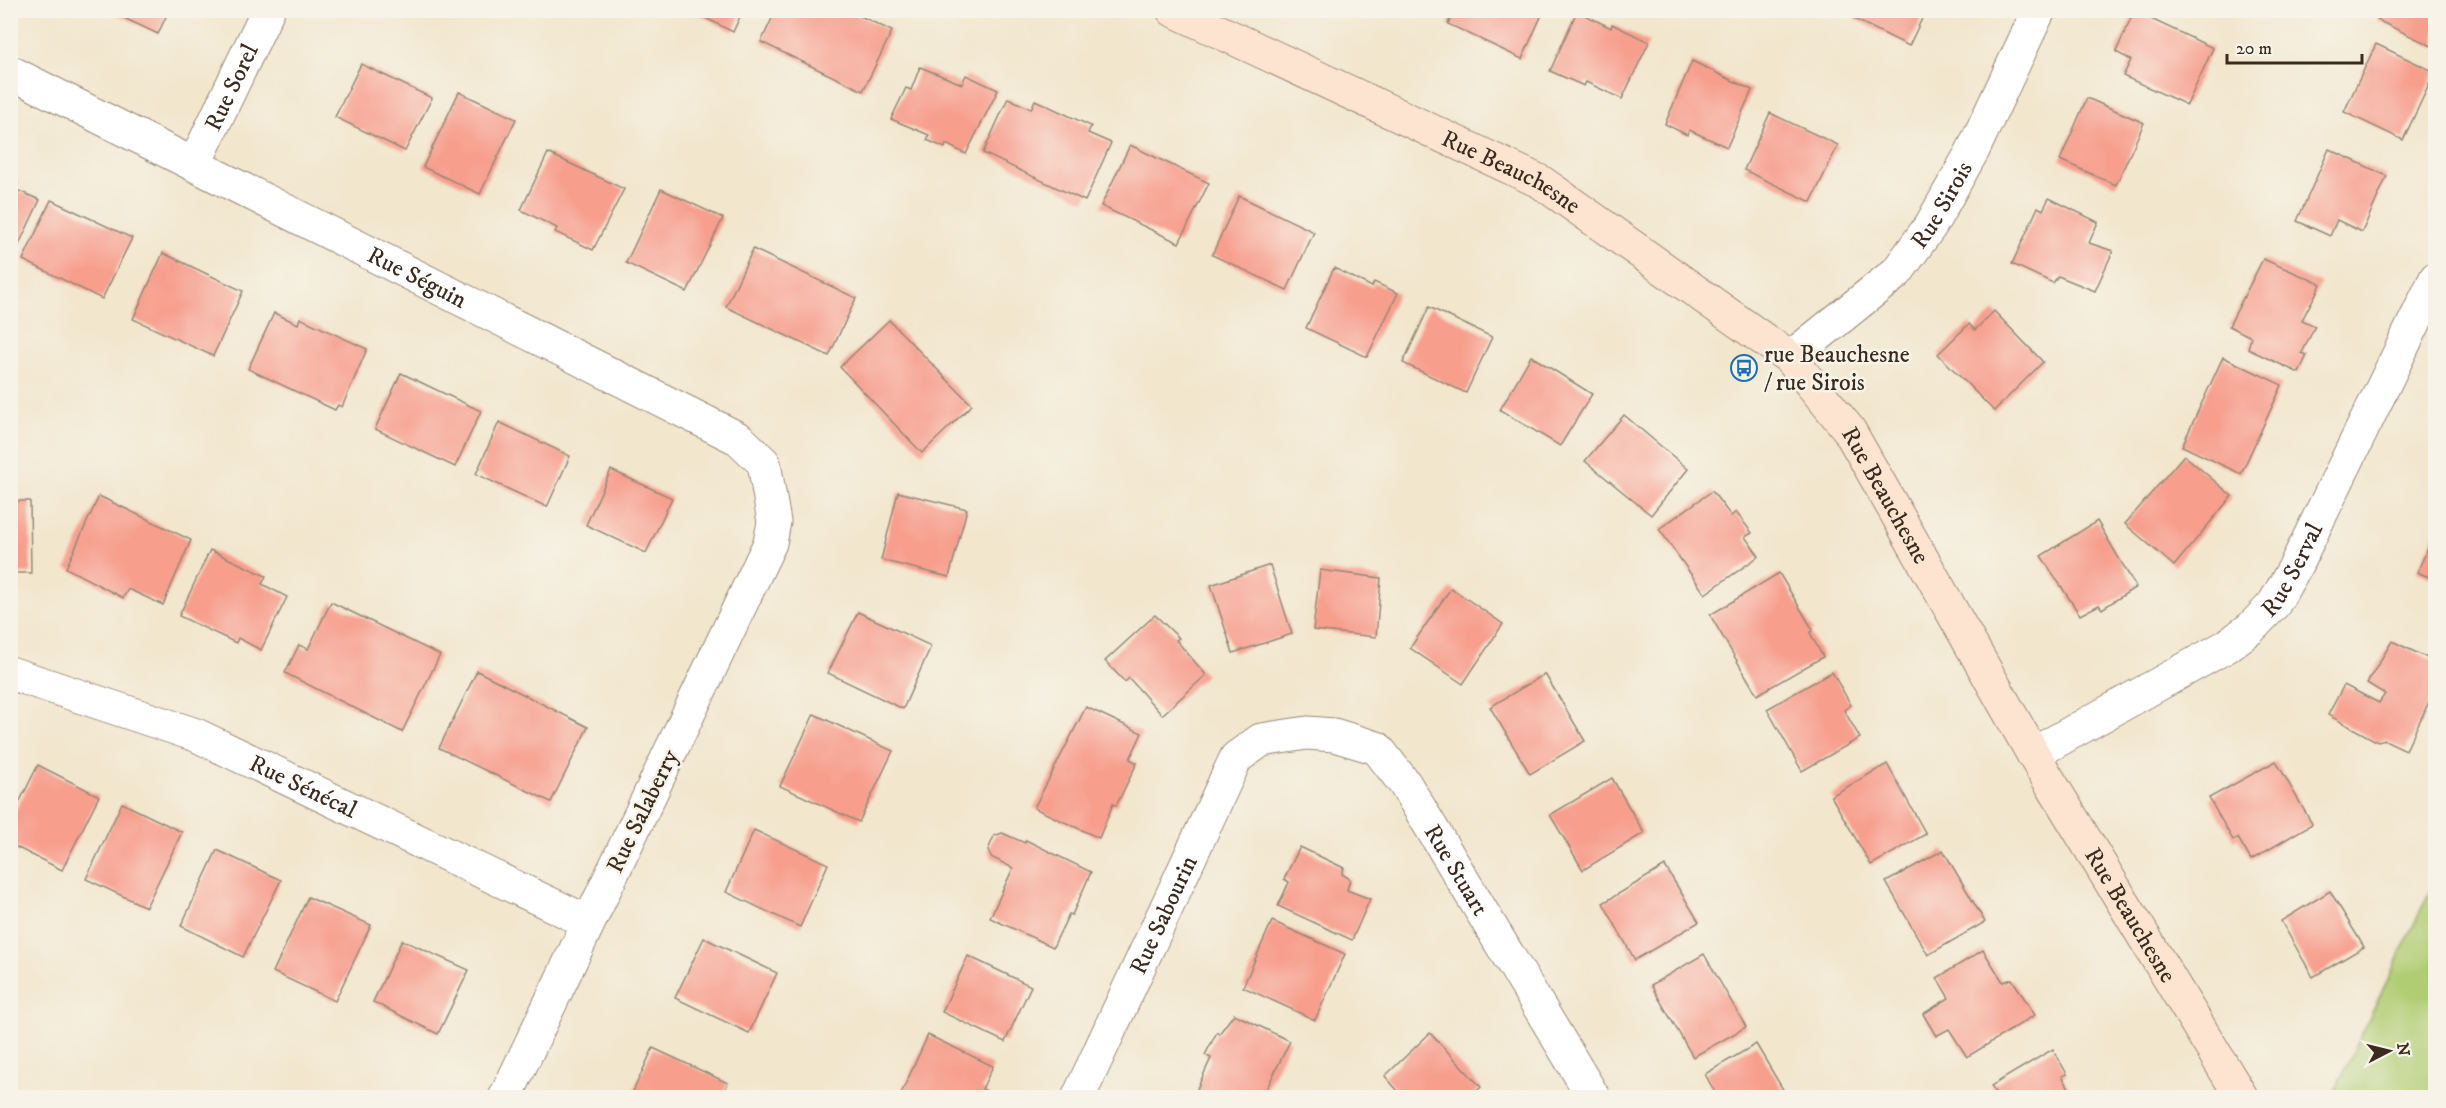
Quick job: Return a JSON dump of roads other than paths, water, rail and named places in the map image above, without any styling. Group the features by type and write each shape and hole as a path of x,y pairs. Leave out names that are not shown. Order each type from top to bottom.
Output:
{"street":[{"name":"Rue Sorel","path":"195,163 268,10"},
{"name":"Rue Beauchesne","path":"1173,10 1541,182 1790,358 1849,430 2033,754 2242,1098"},
{"name":"Rue Sirois","path":"1790,358 1897,272 1931,225 1968,160 2039,10"},
{"name":"Rue Séguin","path":"10,72 195,163 739,439 764,463 774,522"},
{"name":"Rue Serval","path":"2033,754 2227,646 2251,628 2274,604 2295,567 2436,278"},
{"name":"Rue Salaberry","path":"505,1098 770,543 774,522"},
{"name":"Rue Sénécal","path":"10,673 196,735 588,922"},
{"name":"Rue Stuart","path":"1261,740 1307,733 1334,735 1377,748 1405,784 1594,1098"},
{"name":"Rue Sabourin","path":"1078,1098 1236,758 1261,740"}],"place":[{"name":"rue Beauchesne / rue Sirois","path":"1744,368"}]}
